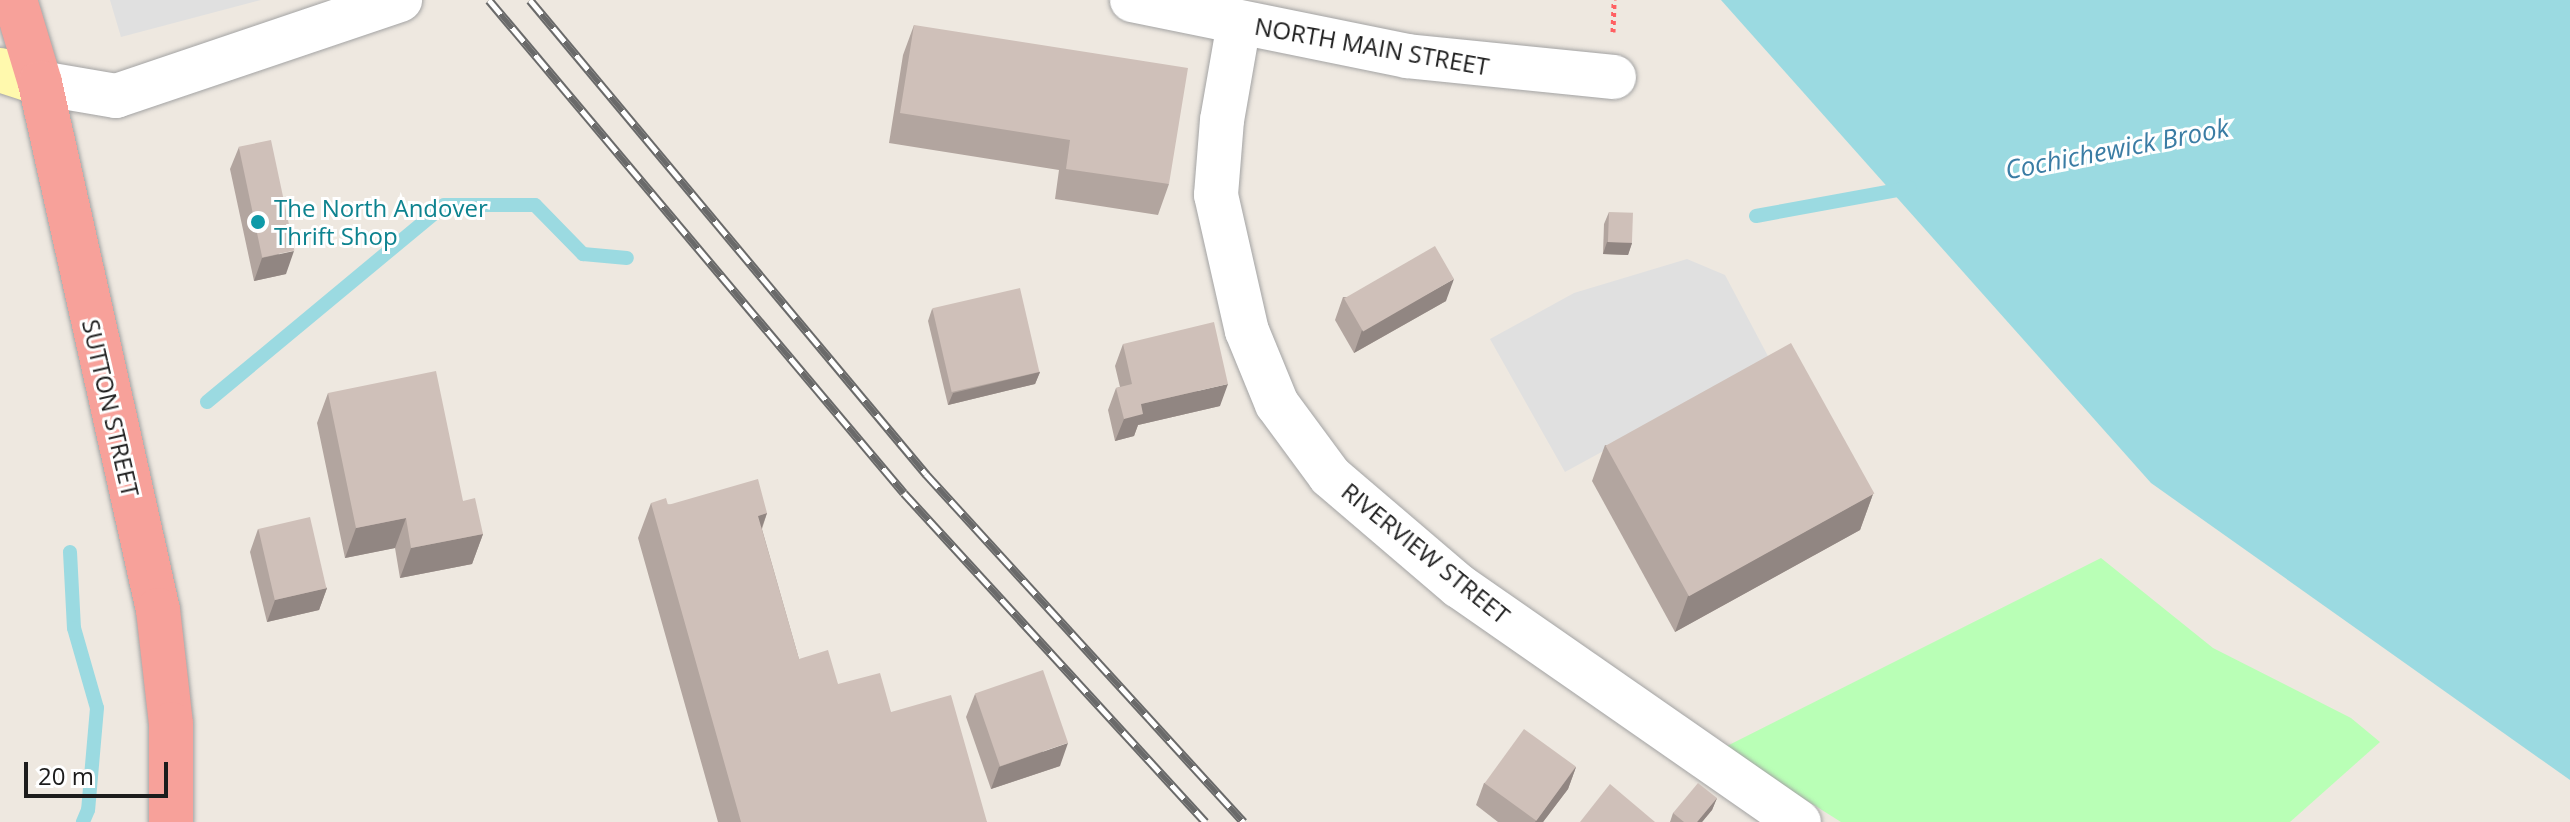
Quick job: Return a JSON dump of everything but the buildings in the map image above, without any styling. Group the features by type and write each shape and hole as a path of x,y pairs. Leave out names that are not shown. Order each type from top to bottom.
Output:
{"highway":[{"name":"SUTTON STREET","path":"15,0 20,76 158,610 171,724 171,822"}],"street":[{"path":"20,76 116,96 400,0"},
{"name":"NORTH MAIN STREET","path":"1132,0 1407,56 1614,77"},
{"name":"RIVERVIEW STREET","path":"1239,23 1222,120 1216,195 1247,331 1277,404 1330,476 1459,586 1799,822"}],"green space":[{"path":"2101,558 2213,648 2351,718 2380,742 2290,822 1841,822 1723,748"}],"shaded area":[{"path":"110,0 261,0 121,37"},
{"path":"1687,259 1725,275 1770,360 1565,472 1490,339 1574,293"}],"water":[{"path":"1721,0 2570,0 2570,780 2151,483"}],"waterway":[{"name":"Cochichewick Brook","path":"1756,216 1909,188"},
{"name":"Cochichewick Brook","path":"207,402 444,205 535,205 583,254 627,258"},
{"name":"Cochichewick Brook","path":"70,552 74,628 97,708 88,810 83,822"}],"railway":[{"path":"489,0 904,493 1205,822"},
{"path":"530,0 926,474 1244,822"}],"place":[{"name":"The North Andover Thrift Shop","path":"258,222"}]}
